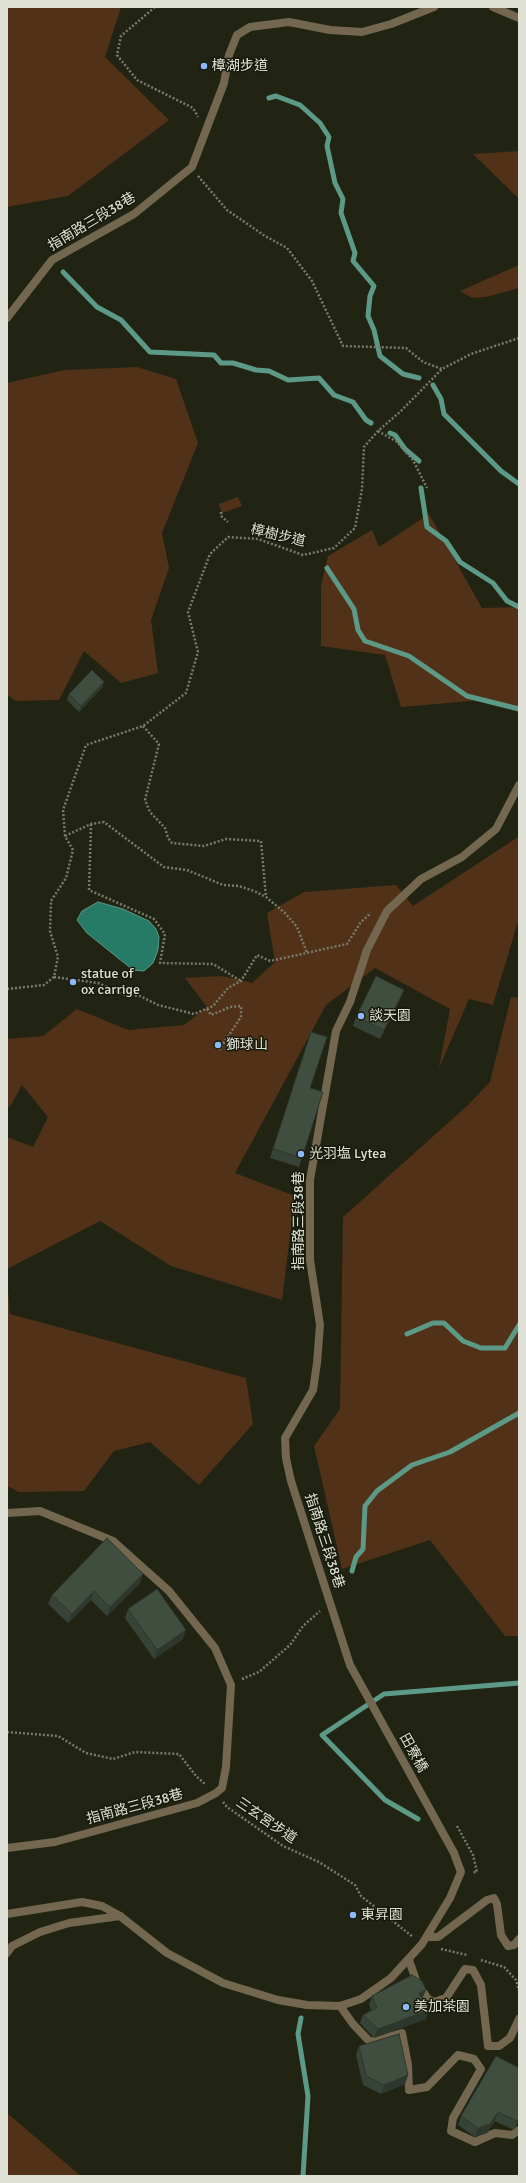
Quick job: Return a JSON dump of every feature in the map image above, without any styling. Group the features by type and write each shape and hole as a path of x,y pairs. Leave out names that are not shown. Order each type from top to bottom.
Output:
{"street":[{"name":"指南路三段38巷","path":"7,318 52,260 134,214 192,167 206,134 224,83 229,55 237,35 250,27 289,22 330,30 362,32 392,24 434,7"},
{"path":"493,7 519,18"},
{"name":"指南路三段38巷","path":"350,1665 291,1481 286,1458 285,1438 312,1390 317,1363 320,1325 310,1260 310,1180 336,1031 350,1002 367,950 387,911 421,879 462,857 496,829 519,785"},
{"path":"7,1513 40,1511 113,1541 174,1597 215,1648 231,1684 226,1767 222,1788 216,1793"},
{"name":"田寮橋","path":"350,1665 454,1853 461,1872 450,1898 427,1937"},
{"name":"指南路三段38巷","path":"7,1848 55,1842 197,1803 216,1793"},
{"path":"7,1914 82,1902 102,1906 120,1916 167,1953 223,1983 278,2000 307,2005 340,2006 361,1999 391,1978 427,1937 438,1937 487,1900 494,1898 497,1904 500,1935 508,1946 514,1945 519,1939"},
{"path":"7,1953 12,1946 40,1932 69,1923 120,1916"},
{"path":"408,1960 416,1983 428,1999 434,2002 446,1998 465,1969 473,1970 481,1985 488,2046 499,2046 510,2038 519,2018"},
{"path":"340,2006 370,2042 402,2033 408,2065 409,2090 427,2087 458,2055 474,2059 481,2069 453,2118 451,2131 475,2142 495,2133 512,2135 519,2130"}],"path":[{"path":"155,7 121,36 117,55 137,80 193,108 206,134"},
{"path":"192,167 227,210 265,236 287,248 312,281 342,346 406,348 422,362 442,368"},
{"name":"樟樹步道","path":"54,977 58,957 50,931 51,901 66,878 73,850 65,836 63,810 86,745 143,726 186,693 198,652 188,612 210,554 228,537 258,539 303,555 334,548 355,528 362,489 364,447 378,430 401,411 442,368 471,354 519,338"},
{"path":"378,430 397,442 413,460 427,488"},
{"path":"221,512 221,516 228,522"},
{"path":"143,726 159,744 146,800 150,812 165,828 168,838 172,843 204,846 226,839 261,841 266,897"},
{"path":"65,836 91,824 104,822 164,867 187,870 223,885 239,886 266,897 297,927 307,953"},
{"path":"91,824 89,890 154,920 165,934 160,964 213,964 241,981"},
{"path":"7,989 44,985 54,977 98,983 125,995 140,996 158,1005 194,1014 213,1006 228,988 241,981 257,955 270,961 346,944 361,922 376,907 387,911"},
{"path":"207,1009 210,1015 230,1007 241,1006 241,1017 219,1050"},
{"path":"231,1684 259,1672 290,1645 303,1626 329,1601"},
{"name":"三玄宮步道","path":"7,1732 58,1736 86,1753 113,1759 135,1752 179,1754 196,1776 216,1793 227,1807 283,1846 319,1862 355,1885 361,1896 422,1944 468,1956"},
{"path":"475,1958 504,1967 516,1980 519,1991"}],"shaded area":[{"path":"7,7 121,7 105,57 169,120 68,196 7,207"},
{"path":"519,151 519,199 473,154"},
{"path":"519,265 519,288 486,297 472,298 460,291"},
{"path":"137,367 176,379 198,443 162,533 169,568 151,620 158,673 121,683 84,651 59,700 16,701 7,695 7,383 65,370"},
{"path":"238,497 242,506 222,513 219,504"},
{"path":"429,514 482,608 519,607 519,710 482,700 401,707 385,655 321,646 321,586 328,556 372,530 379,547"},
{"path":"519,834 519,918 493,1005 469,999 439,1068 450,1009 375,968 326,1005 235,1173 295,1196 282,1300 171,1266 100,1221 7,1269 7,1137 33,1147 48,1117 22,1085 10,1107 7,1105 7,1039 43,1036 77,1009 128,1030 184,1025 207,1007 185,978 222,976 252,983 275,962 267,913 304,892 396,885 413,906 518,837"},
{"path":"511,997 519,998 519,1636 505,1636 430,1540 342,1569 314,1446 340,1409 343,1217 468,1105 490,1082"},
{"path":"7,1275 10,1314 246,1378 253,1424 199,1485 150,1442 114,1451 84,1491 19,1492 7,1486"},
{"path":"7,2113 81,2176 7,2176"}],"water":[{"path":"98,902 123,909 149,921 156,929 159,937 158,950 153,963 144,971 133,970 87,933 77,920 82,911"}],"building":[{"path":"92,670 104,682 81,706 69,694"},
{"path":"376,976 404,990 384,1030 356,1017"},
{"path":"311,1032 327,1037 310,1088 323,1092 302,1158 273,1149"},
{"path":"107,1538 143,1574 110,1607 94,1591 72,1614 52,1595"},
{"path":"157,1589 186,1630 157,1650 128,1609"},
{"path":"412,1975 422,1981 426,1990 419,1993 429,2010 378,2029 363,2015 377,2008 372,1996"},
{"path":"399,2034 408,2075 384,2085 366,2076 359,2046"},
{"path":"496,2056 519,2068 519,2118 517,2121 498,2112 490,2124 478,2128 461,2116"}],"waterway":[{"path":"269,98 276,96 300,105 320,123 329,137 327,146 335,183 343,199 341,213 355,253 353,261 374,286 370,296 368,316 374,330 380,356 403,374 419,378"},
{"path":"63,272 97,307 121,320 150,352 214,355 221,363 233,363 256,370 269,371 288,380 319,378 334,395 353,402 366,420 371,423"},
{"path":"433,385 441,399 444,414 501,471 519,484"},
{"path":"390,433 395,435 405,449 419,461"},
{"path":"421,488 427,527 446,541 460,562 493,583 507,601 519,607"},
{"path":"327,568 354,609 358,630 365,641 409,656 467,696 519,709"},
{"path":"407,1334 433,1323 444,1323 463,1341 481,1348 505,1348 519,1325"},
{"path":"352,1571 356,1557 363,1549 365,1506 377,1491 412,1465 450,1452 519,1413"},
{"path":"418,1819 385,1800 322,1735 384,1694 519,1683"},
{"path":"301,2018 298,2034 308,2096 303,2176"}],"place":[{"name":"樟湖步道","path":"204,66"},
{"name":"statue of ox carrige","path":"73,982"},
{"name":"談天園","path":"361,1016"},
{"name":"獅球山","path":"218,1045"},
{"name":"光羽塩 Lytea","path":"301,1154"},
{"name":"東昇園","path":"353,1915"},
{"name":"美加茶園","path":"406,2007"}]}
